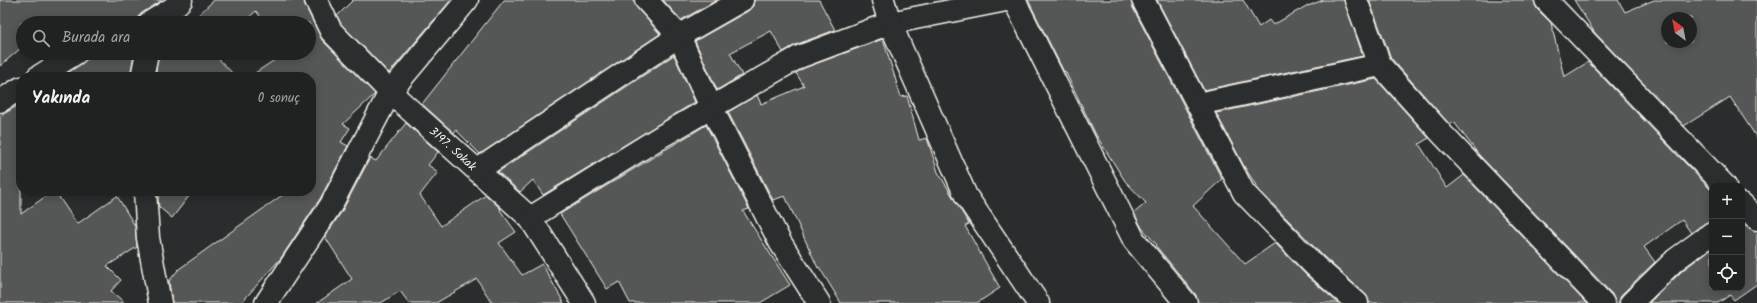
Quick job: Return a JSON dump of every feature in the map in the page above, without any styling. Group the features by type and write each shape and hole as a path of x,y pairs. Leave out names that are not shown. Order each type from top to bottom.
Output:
{"street":[{"path":"160,16 181,0"},
{"name":"3197. Sokak","path":"316,0 331,31 390,92 530,218 584,303"},
{"path":"269,302 331,204 390,92 467,0"},
{"path":"646,0 679,36 711,107 780,242 819,303"},
{"path":"478,170 679,36 742,0"},
{"path":"883,0 890,23 966,196 1038,303"},
{"path":"530,218 711,107 799,57 890,23 1006,0"},
{"path":"1014,0 1134,240 1186,303"},
{"path":"1143,0 1244,193 1315,266 1356,303"},
{"path":"1356,0 1380,65 1442,134 1603,303"},
{"path":"1546,0 1722,183"},
{"path":"46,72 65,60"},
{"path":"143,72 146,60"},
{"path":"1198,104 1380,65"},
{"path":"0,101 16,91"},
{"path":"145,196 148,238 160,303"},
{"path":"1631,303 1675,260 1709,235"}],"building":[{"path":"0,0 161,1 139,16 16,16 16,52 0,66"},
{"path":"214,0 304,0 310,16 260,16 256,11 251,16 197,16"},
{"path":"353,0 451,0 389,73 341,24 337,16"},
{"path":"504,0 634,0 637,8 660,34 480,154 456,130 454,133 422,104"},
{"path":"663,0 717,0 681,20"},
{"path":"754,0 819,0 835,30 795,45 783,52 771,31 730,53 742,75 717,90 695,41 748,11 753,6"},
{"path":"1028,0 1131,0 1132,6 1222,179 1193,206 1245,264 1275,243 1306,275 1338,303 1198,303 1196,295 1142,228 1134,213 1146,203 1125,181 1096,135"},
{"path":"1157,0 1243,0 1259,27 1269,20 1273,25 1308,5 1323,0 1344,0 1363,56 1204,90"},
{"path":"1369,0 1534,0 1537,9 1551,23 1564,77 1588,62 1709,188 1709,222 1691,233 1682,220 1644,247 1655,262 1622,294 1619,303 1615,303 1612,294 1479,155 1454,122 1450,125 1391,58"},
{"path":"1574,0 1618,0 1625,12 1654,0 1757,0 1757,138 1730,97 1684,126 1595,33"},
{"path":"316,28 322,40 375,94 343,124 350,128 341,142 348,146 320,199 281,258 241,303 172,303 169,281 179,269 281,196 316,196 316,72 256,72 274,60 316,60"},
{"path":"883,39 901,97 907,96 919,140 927,138 938,172 969,224 965,226 1000,288 977,303 841,303 819,267 818,268 785,196 773,200 728,112 757,95 761,104 804,86 796,73 804,68"},
{"path":"674,55 695,102 543,195 533,180 520,192 498,172"},
{"path":"86,60 133,60 131,72 69,72"},
{"path":"158,60 220,60 231,72 156,72"},
{"path":"1376,79 1429,138 1419,144 1447,188 1464,175 1586,303 1369,303 1365,294 1324,257 1259,190 1245,168 1216,113"},
{"path":"16,107 16,196 21,196 21,214 46,196 58,196 77,224 117,196 135,226 137,247 107,266 121,280 111,291 125,303 0,303 0,116"},
{"path":"406,123 438,152 428,165 438,172 420,195 441,226 486,195 501,209 500,210 516,232 499,243 522,275 542,264 564,303 492,303 477,279 436,303 409,303 400,291 381,303 317,303 352,279 325,237 342,211 370,158 376,161"},
{"path":"706,125 749,209 743,211 790,285 760,303 630,303 619,282 607,289 560,214"},
{"path":"159,196 189,196 172,218 159,207 158,198"},
{"path":"1745,226 1757,234 1757,284 1734,300 1730,295 1718,303 1649,303 1683,270 1709,250 1709,291 1745,291"}]}
